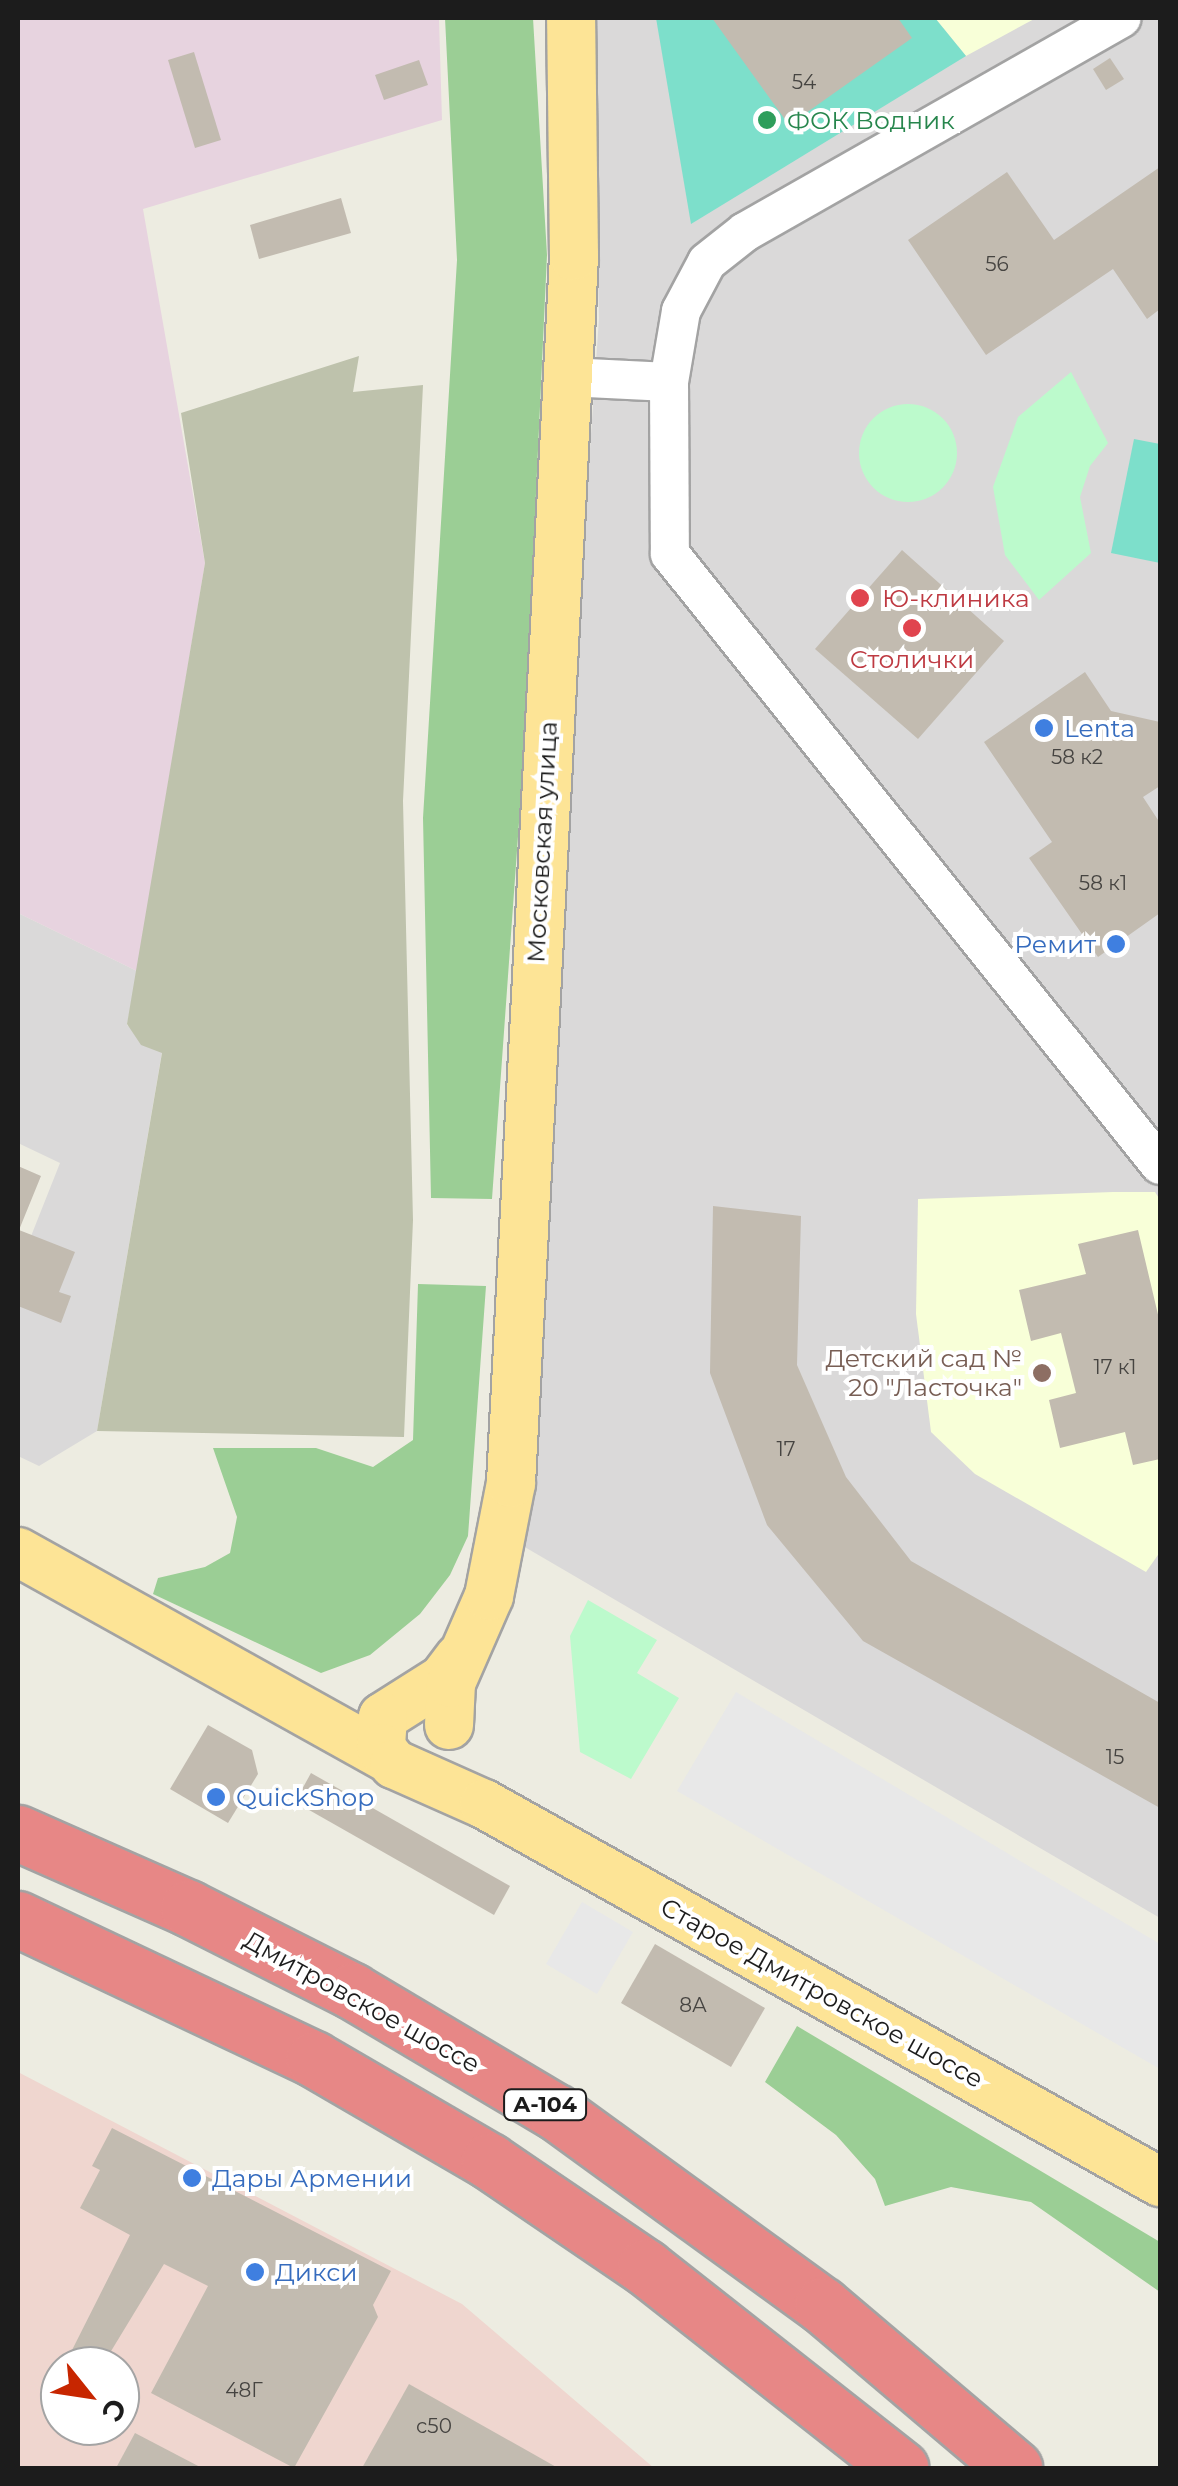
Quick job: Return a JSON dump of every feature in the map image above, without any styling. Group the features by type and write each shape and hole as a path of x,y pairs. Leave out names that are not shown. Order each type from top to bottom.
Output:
{"highway":[{"name":"Дмитровское шоссе","path":"18,1833 188,1908 352,1991 556,2112 822,2304 1014,2468"},
{"path":"18,1919 314,2060 489,2161 646,2266 900,2468"}],"main road":[{"name":"Московская улица","path":"415,1736 488,1596 511,1483 567,376 576,100 571,18"},
{"path":"18,1552 328,1719 415,1736"},
{"name":"Старое Дмитровское шоссе","path":"415,1736 484,1804 1160,2182"}],"street":[{"path":"1121,18 746,232 707,262 681,311 668,382 670,554 1160,1165"},
{"path":"567,376 668,382"}],"shaded area":[{"path":"18,18 439,19 442,120 143,209 205,563 137,971 18,913"},
{"path":"592,18 1160,18 1160,1918 523,1546 571,610 584,536 599,318"},
{"name":"ФОК Водник","path":"656,18 935,18 966,56 691,224"},
{"path":"935,18 1036,18 966,56"},
{"path":"359,356 353,392 423,385 403,801 413,1220 404,1437 97,1431 162,1053 141,1045 127,1024 205,563 181,413"},
{"path":"1071,372 1108,443 1090,466 1080,497 1091,553 1039,600 1005,555 993,487 1018,417"},
{"path":"908,404 927,408 942,419 953,434 957,453 953,472 942,487 927,498 908,502 889,498 874,487 863,472 859,453 863,434 874,419 889,408"},
{"path":"1134,439 1160,444 1160,563 1111,553"},
{"path":"18,913 137,971 127,1025 162,1052 97,1431 39,1466 18,1456 18,1269 60,1163 18,1143"},
{"name":"Детский сад № 20 \"Ласточка\"","path":"1155,1192 1160,1200 1160,1552 1146,1572 975,1474 931,1432 916,1314 918,1199"},
{"path":"588,1600 657,1640 637,1673 679,1698 631,1779 580,1752 570,1636"},
{"path":"736,1692 1160,1944 1160,2069 677,1791"},
{"path":"582,1902 633,1932 597,1994 546,1964"},
{"path":"18,2072 462,2304 654,2468 18,2468"}],"green space":[{"path":"445,18 533,18 547,255 524,753 492,1199 431,1198 423,818 457,260"},
{"path":"418,1284 486,1286 468,1536 450,1575 420,1614 370,1655 321,1673 153,1594 158,1578 205,1567 230,1553 237,1517 213,1448 316,1448 373,1467 413,1440"},
{"path":"797,2026 1160,2242 1160,2292 1031,2202 951,2187 885,2206 875,2179 836,2135 765,2082"}],"building":[{"path":"712,18 898,18 912,38 789,125"},
{"path":"194,52 221,140 195,148 168,60"},
{"path":"1110,58 1124,79 1106,90 1093,69"},
{"path":"419,60 428,85 384,100 375,75"},
{"path":"1160,167 1160,309 1147,319 1113,269 986,355 908,240 1007,172 1054,240"},
{"path":"341,198 351,233 259,259 250,225"},
{"path":"902,550 1004,641 918,739 815,649"},
{"path":"1085,672 1111,711 1160,722 1160,786 1143,797 1160,823 1160,913 1098,957 1029,858 1052,842 984,742"},
{"path":"18,1166 41,1176 19,1230 75,1252 59,1292 71,1296 61,1323 18,1306"},
{"path":"713,1206 801,1216 797,1365 846,1477 911,1561 1160,1703 1160,1808 863,1641 767,1525 710,1373"},
{"path":"1138,1230 1160,1323 1160,1459 1133,1465 1125,1432 1060,1448 1049,1400 1076,1393 1061,1333 1031,1341 1019,1290 1086,1274 1078,1244"},
{"path":"208,1725 252,1750 258,1774 228,1823 170,1789"},
{"path":"311,1773 510,1886 494,1915 295,1802"},
{"path":"655,1944 765,2008 731,2067 621,2003"},
{"path":"112,2128 391,2271 373,2305 378,2317 294,2468 151,2393 208,2286 164,2264 114,2346 74,2346 130,2235 80,2208 100,2170 92,2166"},
{"path":"409,2384 558,2468 362,2468"},
{"path":"140,2436 202,2468 116,2468 128,2446 140,2446"}],"place":[{"name":"ФОК Водник","path":"767,120"},
{"name":"Ю-клиника","path":"860,598"},
{"name":"Столички","path":"912,628"},
{"name":"Lenta","path":"1044,728"},
{"name":"Ремит","path":"1116,944"},
{"name":"Детский сад № 20 \"Ласточка\"","path":"1042,1373"},
{"name":"QuickShop","path":"216,1797"},
{"name":"Дары Армении","path":"192,2178"},
{"name":"Дикси","path":"255,2272"}]}
